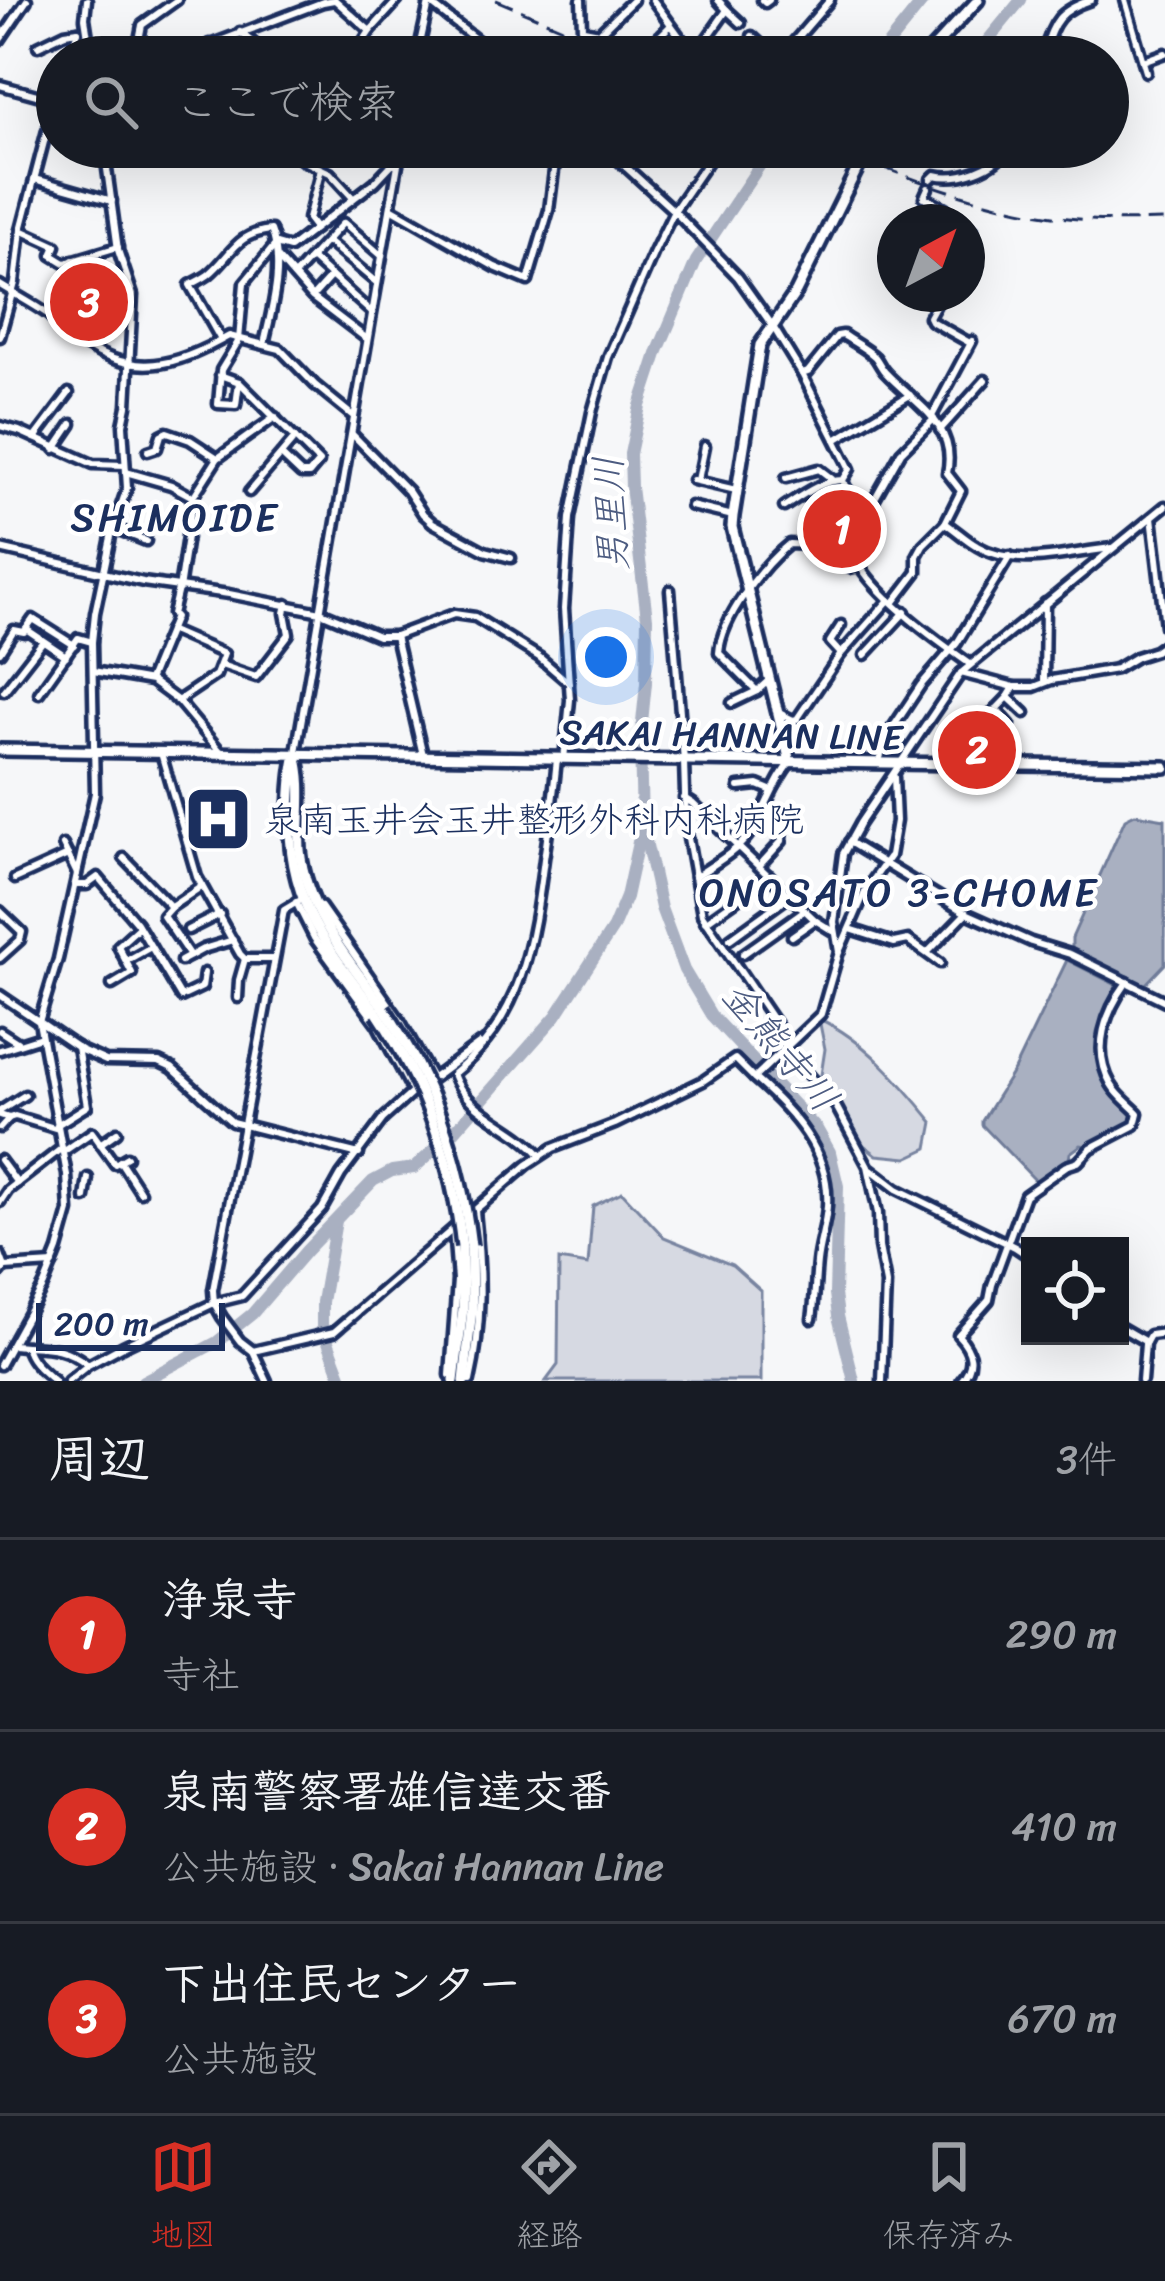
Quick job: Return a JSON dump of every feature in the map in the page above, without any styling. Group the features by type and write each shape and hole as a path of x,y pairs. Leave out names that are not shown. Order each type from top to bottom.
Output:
{"main road":[{"path":"945,36 978,0"},
{"path":"790,762 733,516 757,356 796,292 857,168"},
{"name":"SAKAI HANNAN LINE","path":"0,750 878,763 897,768 937,764 1165,767"},
{"path":"296,755 301,770 301,851 308,883 323,922 407,1060 452,1176 467,1246 472,1310 467,1381"},
{"path":"296,755 289,833 299,901 328,947 381,1011"},
{"path":"452,1381 464,1309 467,1246"}],"street":[{"path":"0,40 27,0"},
{"path":"87,0 88,36"},
{"path":"139,36 142,25 177,0"},
{"path":"230,36 334,0 370,31"},
{"path":"367,36 398,0"},
{"path":"581,0 584,36"},
{"path":"584,30 598,33 635,0 651,0 679,36"},
{"path":"797,36 830,0"},
{"path":"1050,36 1061,13 1091,0"},
{"path":"1125,0 1146,72"},
{"path":"720,1 741,22"},
{"path":"421,36 428,2 471,36"},
{"path":"709,36 727,10"},
{"path":"76,36 85,18"},
{"path":"660,36 671,25"},
{"path":"59,36 78,31"},
{"path":"240,32 245,36"},
{"path":"1143,61 1165,53"},
{"path":"0,86 36,93"},
{"path":"0,337 38,168"},
{"path":"0,1365 52,1264 66,1222 69,1189 39,1022 95,793 94,613 127,488 123,425 133,295 118,247 107,168"},
{"path":"317,168 330,173 353,198"},
{"path":"277,244 290,248 387,168"},
{"path":"296,755 397,168"},
{"path":"391,208 529,281 550,210 555,168"},
{"path":"627,168 738,277 802,374 837,439 850,469 784,507"},
{"path":"540,1155 489,1118 453,1075 501,1021 518,988 532,939 564,758 569,683 564,609 570,518 592,412 615,340 674,211 704,168"},
{"path":"939,204 924,196 935,175 951,179 979,168"},
{"path":"316,229 308,218 321,170"},
{"path":"35,179 112,202"},
{"path":"336,214 382,256"},
{"path":"294,276 343,223"},
{"path":"21,230 56,246 52,255 65,263 118,247"},
{"path":"221,340 190,285 208,274 238,241 255,231 271,230 277,244 276,292 264,344"},
{"path":"327,241 377,283"},
{"path":"239,382 236,405 218,404 220,374 239,340 244,284 277,244"},
{"path":"276,256 312,296 367,339"},
{"path":"311,258 371,312"},
{"path":"51,317 80,275 74,260"},
{"path":"312,296 331,276"},
{"path":"0,285 82,342 130,363 167,363 209,349 229,336 280,349 353,416"},
{"path":"860,566 872,542 874,500 901,452 933,418 971,342 931,321 932,312"},
{"path":"82,342 92,316"},
{"path":"779,713 797,719 841,654 916,572 923,545 945,523 961,491 947,473 951,457 933,418 874,356 843,335 837,336 802,374"},
{"path":"220,374 239,382 319,462 309,474 301,474 280,455"},
{"path":"940,430 985,380"},
{"path":"34,439 69,393"},
{"path":"837,439 910,395"},
{"path":"149,681 175,617 193,497 218,458 275,417"},
{"path":"55,449 72,424"},
{"path":"0,426 93,464 126,468 193,497"},
{"path":"148,451 154,451 167,432 218,458"},
{"path":"351,433 433,523 485,551 511,558"},
{"path":"248,492 296,438"},
{"path":"705,446 696,480 736,490"},
{"path":"787,478 819,469 873,511"},
{"path":"824,514 848,490"},
{"path":"692,506 733,516"},
{"path":"839,952 834,922 839,868 849,842 961,673 1165,506"},
{"path":"1152,517 1165,626"},
{"path":"945,523 980,549 1036,560 1112,548"},
{"path":"114,528 146,542"},
{"path":"1155,541 1165,538"},
{"path":"757,692 718,652 718,644 749,588 776,554 789,544 809,545 850,568 860,566"},
{"path":"0,549 178,589 286,604 378,635 395,636 454,614 476,617 539,657 569,683"},
{"path":"878,763 890,732 921,685 957,644 1010,556"},
{"path":"860,566 872,584 970,664"},
{"path":"670,590 684,798 705,922 780,1030 783,1048 836,1106 868,1166 886,1284 882,1381"},
{"path":"221,665 256,677 289,634 286,604"},
{"path":"1044,682 1045,604"},
{"path":"865,655 905,612"},
{"path":"0,652 14,630 24,632 35,619 74,645"},
{"path":"841,626 830,642 841,654"},
{"path":"26,629 66,656"},
{"path":"169,630 224,654 216,675 178,700"},
{"path":"395,636 423,757"},
{"path":"39,693 80,637 92,643"},
{"path":"4,691 43,640"},
{"path":"961,673 1034,687 1116,669 1165,644"},
{"path":"93,671 149,681 178,700 224,754"},
{"path":"732,703 757,692 770,678"},
{"path":"937,764 945,751 960,750 1014,686"},
{"path":"1008,697 1025,712"},
{"path":"996,709 1010,724"},
{"path":"161,753 191,860 245,959 238,998"},
{"path":"695,877 738,847 752,831 770,790 790,762"},
{"path":"756,1076 821,1014 839,952 894,842 897,768"},
{"path":"739,787 758,785 770,790"},
{"path":"684,798 815,920 836,933"},
{"path":"759,866 782,841 783,827 795,812"},
{"path":"849,842 966,913 1070,954 1165,1000"},
{"path":"63,845 77,881 87,885 98,877 139,927 181,997 202,987 204,973"},
{"path":"15,879 68,855"},
{"path":"124,858 171,907"},
{"path":"705,922 770,876"},
{"path":"308,883 340,938 400,1020 432,1078"},
{"path":"190,956 163,916 202,886"},
{"path":"730,939 791,895"},
{"path":"267,1381 253,1351 222,1317 214,1303 214,1290 284,910 299,901 314,938 386,1039 413,1091"},
{"path":"743,954 805,910"},
{"path":"0,911 22,932 20,940 0,958"},
{"path":"928,952 966,913"},
{"path":"188,930 220,914"},
{"path":"792,936 815,920"},
{"path":"112,985 132,973 118,946 139,927"},
{"path":"850,929 894,943 908,940 940,963"},
{"path":"181,961 233,940"},
{"path":"126,961 151,947"},
{"path":"245,959 274,959"},
{"path":"962,1381 971,1366 970,1352 958,1335 989,1300 1021,1201 1091,1148 1135,1125 1138,1113 1109,1081 1101,1040 1104,1023 1127,982"},
{"path":"0,994 77,1047 106,1061 159,1062 172,1068 232,1122 359,1154"},
{"path":"0,1030 19,1044"},
{"path":"0,1049 41,1037"},
{"path":"68,1381 88,1365 214,1303 242,1296 322,1209 383,1119 413,1091 487,1039"},
{"path":"57,1127 86,1106 77,1047"},
{"path":"253,1351 334,1332 540,1155 703,1081 735,1059 797,1119 822,1163 827,1209 812,1319"},
{"path":"0,1128 3,1114 25,1095"},
{"path":"3,1114 57,1127"},
{"path":"0,1202 17,1184 92,1132 115,1164 123,1159 140,1192"},
{"path":"100,1144 117,1132"},
{"path":"0,1160 17,1184"},
{"path":"868,1166 897,1189 1021,1252"},
{"path":"69,1189 86,1195 88,1178"},
{"path":"467,1381 480,1306 475,1211"},
{"path":"452,1381 457,1280 453,1229"},
{"path":"0,1254 3,1270 52,1264"},
{"path":"1129,1332 1145,1342"},
{"path":"1142,1381 1145,1342 1150,1335 1165,1334"},
{"path":"0,1342 63,1349 88,1365"},
{"path":"26,1346 36,1366 54,1381"}],"shaded area":[{"path":"819,1019 866,1050 933,1122 928,1148 907,1158 877,1155 861,1143 821,1075 825,1049"},
{"path":"622,1192 664,1237 732,1265 761,1291 761,1381 546,1381 558,1365 559,1260 588,1265 593,1206"}],"water":[{"path":"1135,814 1165,819 1165,964 1144,986 1072,951 1072,938 1125,819"},
{"path":"1067,960 1120,987 1099,1035 1098,1061 1110,1090 1134,1114 1132,1123 1081,1145 1041,1181 982,1121 1014,1070"}],"waterway":[{"name":"男里川","path":"895,36 924,0"},
{"path":"991,36 1021,0"},
{"name":"男里川","path":"143,1381 217,1342 252,1314 373,1181 392,1171 414,1168 454,1132 556,1016 613,928 626,897 642,824 640,742 647,618 630,454 658,351 696,261 758,168"},
{"name":"金熊寺川","path":"644,832 661,908 684,970 711,1015 817,1129 830,1152 838,1186 835,1294 854,1381"},
{"path":"336,1221 322,1326 343,1381"}],"railway":[{"path":"496,0 581,36"},
{"path":"886,168 1025,211 1081,219 1165,220"}],"place":[{"name":"下出住民センター","path":"89,302"},
{"name":"浄泉寺","path":"842,529"},
{"name":"泉南警察署雄信達交番","path":"977,750"},
{"name":"泉南玉井会玉井整形外科内科病院","path":"218,819"}],"district":[{"name":"SHIMOIDE","path":"175,517"},
{"name":"ONOSATO 3-CHOME","path":"899,892"}]}
